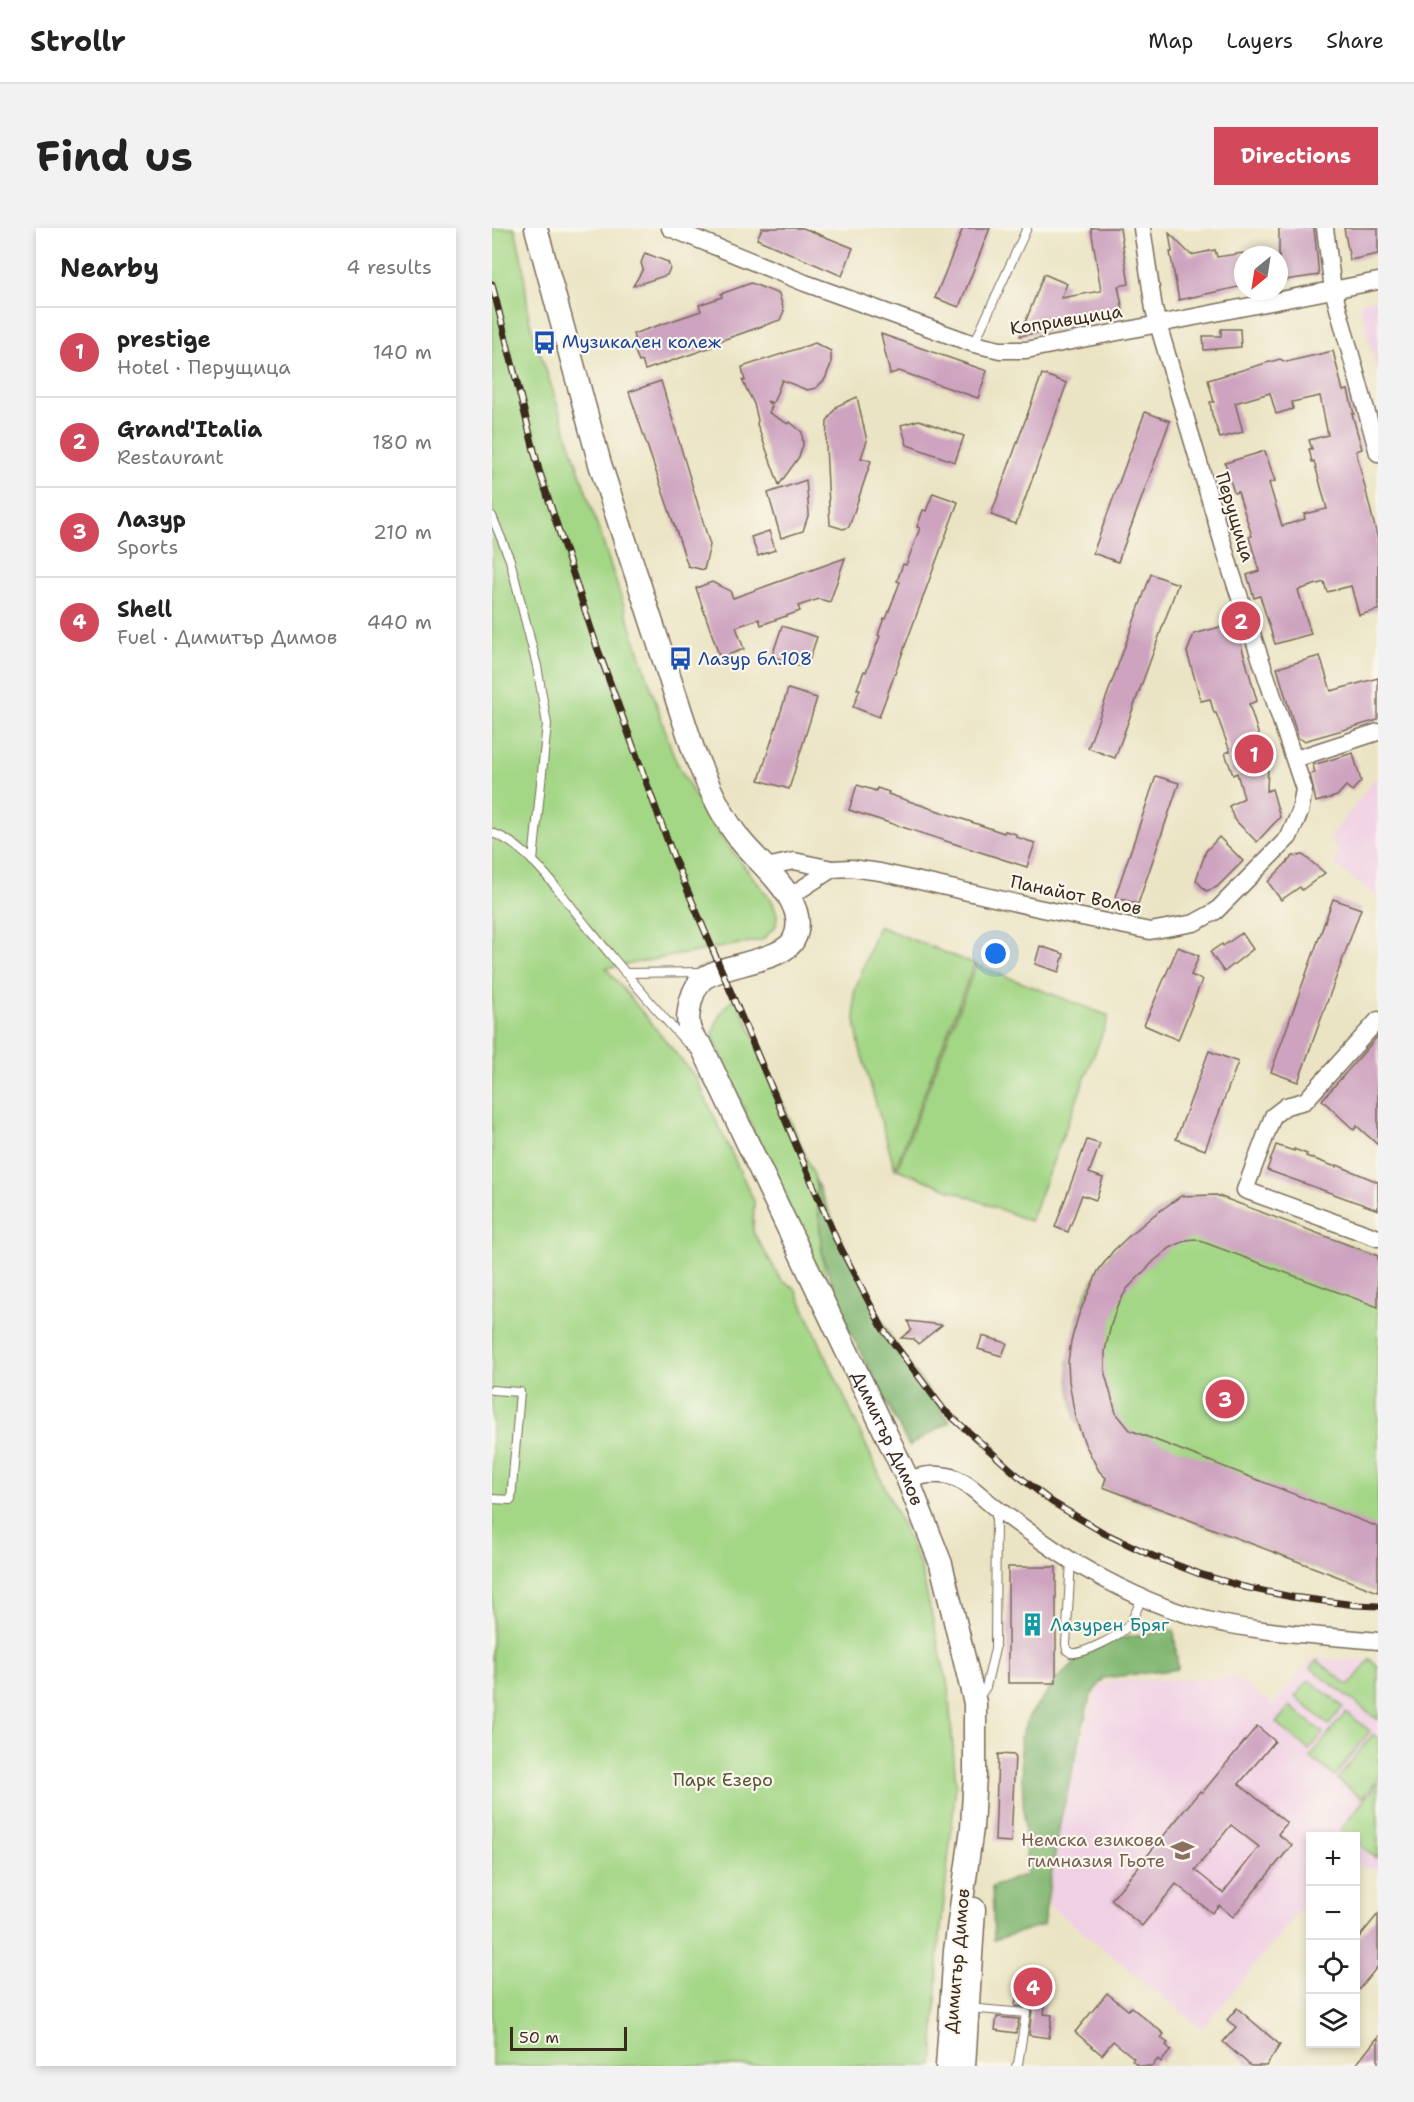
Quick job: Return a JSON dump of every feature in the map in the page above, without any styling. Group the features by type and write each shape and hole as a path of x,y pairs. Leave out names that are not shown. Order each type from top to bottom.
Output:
{"main road":[{"path":"536,228 600,464 694,752 711,793 741,841 766,867 789,897 797,913 798,926 794,940 784,951 721,972"},
{"name":"Димитър Димов","path":"721,972 703,1007 706,1036 702,1047 908,1480 941,1564 975,1703 975,1773 970,1857 963,1888 955,1951 947,2066"},
{"name":"Димитър Димов","path":"964,2066 976,1885 970,1857"}],"street":[{"name":"Копривщица","path":"670,228 805,283 974,344 1000,350 1026,350 1378,281"},
{"name":"Перущица","path":"1142,228 1158,324 1231,571 1304,789 1300,812"},
{"path":"1325,228 1333,290 1378,453"},
{"path":"1295,759 1378,732"},
{"name":"Панайот Волов","path":"766,867 794,861 832,869 851,868 880,872 1150,931 1194,923 1216,911 1289,837 1300,812"},
{"path":"789,897 832,869"},
{"path":"1378,1020 1305,1101 1286,1106 1273,1116 1245,1190 1378,1238"},
{"path":"908,1480 922,1475 949,1476 962,1481 996,1508 1071,1560 1142,1596 1191,1616 1233,1626 1378,1641"}],"lane":[{"path":"974,344 1027,228"},
{"path":"492,516 510,560 537,666 547,724 533,861"},
{"path":"492,833 504,836 533,861 685,1041 692,1047 702,1047"},
{"path":"626,973 721,972"},
{"path":"492,1390 520,1392 511,1500 492,1499"},
{"path":"975,1703 986,1688 995,1649 996,1508"},
{"path":"1071,1560 1066,1644 1067,1650 1071,1653 1083,1652 1120,1633 1131,1621 1142,1596"},
{"path":"967,2008 1026,2013 1016,2066"}],"shaded area":[{"path":"1378,299 1378,374 1359,302"},
{"path":"1378,774 1378,898 1334,864 1340,851 1329,840"},
{"name":"Немска езикова гимназия Гьоте","path":"1311,1659 1378,1660 1378,1868 1369,1869 1360,1866 1360,1832 1306,1832 1306,1903 1202,2029 1048,1904 1061,1818 1094,1698 1100,1686 1111,1681 1235,1678 1274,1705"}],"green space":[{"name":"Парк Езеро","path":"492,228 515,228 523,265 529,319 674,757 698,802 727,845 772,901 777,914 776,926 762,940 606,968 696,1078 754,1201 753,1232 782,1281 795,1288 920,1565 948,1686 956,1785 939,1947 933,2066 492,2066"},
{"path":"878,926 974,964 895,1169 860,1049 855,1020 854,993"},
{"path":"976,965 1109,1016 1030,1221 897,1169"},
{"path":"736,995 815,1178 822,1256 836,1325 713,1036 721,1013"},
{"path":"815,1179 848,1254 895,1344 950,1422 909,1446 845,1322 823,1256"},
{"path":"1215,1195 1378,1256 1378,1592 1103,1487 1106,1478 1099,1471 1075,1417 1069,1381 1068,1362 1086,1294 1098,1271 1113,1251 1154,1215 1181,1196"},
{"path":"1174,1630 1178,1669 1104,1678 1090,1697 1061,1818 1043,1925 994,1940 992,1887 1027,1874 1020,1738 1029,1716 1058,1678 1089,1651 1117,1639"},
{"path":"1370,1659 1378,1666 1378,1720 1311,1668 1317,1660 1349,1686"},
{"path":"1309,1680 1343,1707 1329,1725 1295,1697"},
{"path":"1290,1706 1323,1733 1309,1750 1276,1723"},
{"path":"1346,1712 1370,1731 1335,1776 1310,1757"},
{"path":"1373,1734 1378,1738 1378,1778 1362,1798 1337,1779"},
{"path":"1378,1782 1378,1855 1376,1858 1360,1845 1360,1832 1340,1830"}],"building":[{"path":"762,228 803,228 853,248 842,276 757,239"},
{"path":"963,228 990,228 959,307 935,298"},
{"path":"1091,228 1120,228 1129,284 1118,286 1124,315 1020,336 1044,274 1067,284 1061,298 1101,291"},
{"path":"1279,228 1314,228 1319,275 1288,280 1288,246 1279,246"},
{"path":"1344,228 1378,228 1378,254 1350,260"},
{"path":"1169,233 1191,255 1215,250 1217,257 1234,254 1234,288 1179,300 1170,252 1172,252"},
{"path":"645,253 668,262 670,268 667,275 633,286 643,269 641,263"},
{"path":"751,283 779,294 784,311 780,320 645,370 634,348 637,346 633,334 701,311 699,305"},
{"path":"1221,329 1240,329 1241,347 1204,350 1203,336 1221,336"},
{"path":"881,334 987,371 978,398 899,371 890,374"},
{"path":"815,343 831,351 831,364 825,379 816,388 807,390 782,380 773,403 767,401 772,406 769,413 788,424 790,422 802,432 803,445 799,457 779,485 757,424 754,404 742,380 745,381 742,367"},
{"path":"1333,351 1343,391 1348,390 1354,414 1352,414 1362,449 1356,451 1378,540 1378,610 1359,615 1351,586 1327,592 1324,582 1298,590 1311,634 1275,644 1260,596 1254,598 1247,575 1259,571 1249,537 1252,536 1238,492 1234,493 1225,463 1265,451 1275,481 1269,483 1282,526 1305,519 1304,514 1327,509 1309,449 1312,449 1309,440 1328,435 1320,396 1292,402 1293,409 1276,414 1270,393 1235,403 1243,432 1220,438 1212,415 1210,402 1214,402 1208,380 1280,359 1286,362"},
{"path":"1042,374 1067,383 1016,524 991,515"},
{"path":"661,381 710,545 704,570 688,566 629,392"},
{"path":"857,397 867,441 861,458 871,461 849,527 843,529 830,525 827,421 837,406"},
{"path":"1145,412 1170,421 1118,562 1093,553"},
{"path":"919,420 964,436 955,462 907,445 901,425"},
{"path":"806,480 809,513 803,531 781,538 768,493"},
{"path":"933,493 958,502 879,717 853,707 860,689 857,689 864,671 866,672 880,636 878,635 884,618 886,619 900,582 897,581 903,564 906,565 920,528 917,527 923,510 926,511"},
{"path":"769,531 775,550 758,556 751,537"},
{"path":"845,558 830,602 819,599 798,606 800,611 761,625 759,619 736,627 744,649 720,658 696,588 712,582 730,591 733,598"},
{"path":"1151,574 1178,584 1115,758 1088,748"},
{"path":"1235,623 1257,701 1249,704 1268,765 1267,791 1272,789 1280,817 1257,842 1234,819 1229,806 1244,798 1237,773 1233,775 1225,753 1230,751 1216,713 1214,713 1210,699 1201,701 1187,652 1194,634"},
{"path":"782,626 817,637 808,664 802,667 772,656"},
{"path":"1320,656 1331,691 1378,678 1378,720 1304,741 1298,738 1277,668"},
{"path":"788,689 817,698 789,789 759,780"},
{"path":"1353,753 1361,781 1352,791 1346,786 1337,796 1316,802 1310,774 1315,773 1313,765"},
{"path":"1156,776 1179,783 1138,904 1115,897"},
{"path":"857,785 876,791 877,788 889,792 888,794 1004,833 1005,831 1016,834 1016,837 1035,843 1027,867 849,810"},
{"path":"1219,837 1243,861 1217,887 1206,891 1196,880 1206,851"},
{"path":"1303,855 1325,873 1302,890 1300,887 1281,900 1268,882 1293,856"},
{"path":"1333,899 1361,909 1298,1082 1271,1072"},
{"path":"1242,933 1253,949 1224,972 1210,952"},
{"path":"1040,946 1064,954 1059,972 1035,964"},
{"path":"1178,947 1199,956 1191,975 1202,980 1178,1040 1144,1025"},
{"path":"1378,1036 1378,1145 1357,1126 1354,1130 1322,1100"},
{"path":"1209,1051 1238,1062 1205,1150 1176,1139"},
{"path":"1087,1140 1100,1144 1089,1173 1103,1178 1096,1200 1082,1195 1068,1232 1055,1227"},
{"path":"1276,1145 1294,1151 1294,1149 1307,1154 1306,1156 1336,1167 1337,1165 1378,1182 1378,1210 1267,1170"},
{"path":"1216,1195 1378,1256 1378,1307 1195,1239 1187,1240 1170,1248 1154,1261 1127,1289 1117,1306 1105,1351 1105,1374 1116,1413 1130,1430 1378,1527 1378,1592 1103,1487 1106,1478 1099,1471 1085,1444 1075,1417 1068,1362 1079,1314 1098,1271 1113,1251 1129,1236 1181,1196"},
{"path":"908,1321 942,1325 918,1344 914,1339 901,1338 911,1330"},
{"path":"982,1336 1007,1343 1002,1356 978,1349"},
{"name":"Лазурен Бряг","path":"1008,1567 1056,1567 1056,1683 1008,1683"},
{"path":"1257,1726 1275,1741 1239,1784 1287,1823 1278,1834 1292,1845 1233,1917 1219,1905 1212,1913 1176,1884 1142,1926 1111,1900 1200,1791 1202,1793","holes":["1231,1825 1259,1847 1223,1893 1195,1870"]},
{"path":"998,1754 1015,1755 1011,1842 995,1841"},
{"path":"1378,1914 1378,1966 1360,1988 1360,1940 1360,1936"},
{"path":"1019,1976 1049,1980 1044,2014 1052,2015 1049,2038 1029,2035 1032,2010 1015,2006"},
{"path":"1107,1993 1128,2010 1131,2007 1164,2034 1161,2038 1168,2043 1166,2045 1171,2050 1161,2062 1158,2059 1152,2066 1139,2066 1132,2060 1134,2058 1113,2041 1102,2055 1075,2032"},
{"path":"1237,2008 1280,2045 1266,2066 1251,2066 1223,2042 1236,2027 1227,2020"},
{"path":"997,2017 1019,2019 1016,2033 995,2030"},
{"path":"1378,2037 1378,2066 1355,2066"}],"railway":[{"path":"492,284 539,470 597,647 675,861 836,1239 883,1329 944,1410 1016,1474 1052,1502 1104,1533 1153,1556 1200,1574 1244,1587 1292,1597 1378,1606"}],"place":[{"name":"Музикален колеж","path":"544,342"},
{"name":"Grand'Italia","path":"1241,621"},
{"name":"Лазур бл.108","path":"680,659"},
{"name":"prestige","path":"1254,754"},
{"name":"Лазур","path":"1225,1399"},
{"name":"Лазурен Бряг","path":"1032,1625"},
{"name":"Немска езикова гимназия Гьоте","path":"1183,1850"},
{"name":"Shell","path":"1033,1987"}]}
